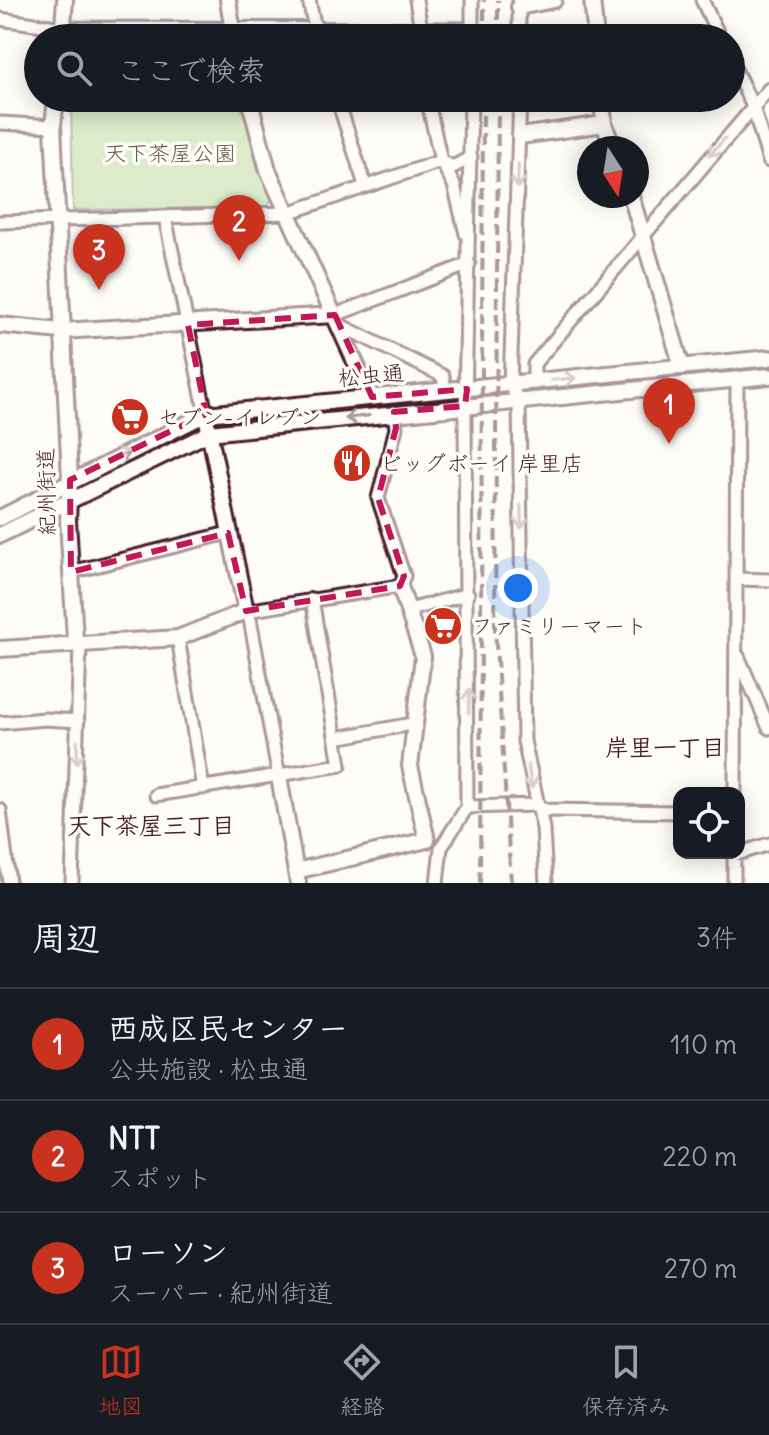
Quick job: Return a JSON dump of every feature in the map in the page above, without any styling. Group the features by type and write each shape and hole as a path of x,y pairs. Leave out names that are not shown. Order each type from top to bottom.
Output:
{"street":[{"path":"63,24 65,0"},
{"path":"228,0 231,24"},
{"path":"309,0 314,24"},
{"path":"416,0 416,24"},
{"path":"472,0 472,24"},
{"path":"519,4 554,0"},
{"path":"592,0 595,24"},
{"path":"702,0 713,24"},
{"path":"0,19 24,24"},
{"path":"534,383 534,364 769,89"},
{"path":"745,90 769,161"},
{"name":"紀州街道","path":"54,112 71,572 75,639 80,646 72,883"},
{"path":"253,112 268,170 371,397"},
{"path":"342,112 365,185"},
{"path":"430,112 441,161 454,185 470,251"},
{"path":"437,883 441,848 467,807 465,406 471,112"},
{"path":"520,112 510,385 519,401 524,741 535,805 543,828 546,883"},
{"path":"603,112 608,136"},
{"path":"0,123 53,126"},
{"path":"520,136 604,124"},
{"path":"0,222 288,213 441,161 453,167 471,157"},
{"path":"635,208 682,367"},
{"path":"165,217 228,533 250,619 297,877 427,840 441,848"},
{"path":"0,325 61,331 336,319 469,264"},
{"path":"336,319 443,376 445,391"},
{"name":"松虫通","path":"0,518 206,414 769,358"},
{"name":"松虫通","path":"0,535 209,433 769,376"},
{"path":"735,787 737,380"},
{"path":"394,412 396,428 378,498 404,576 400,586 423,656 412,724 410,766 427,840"},
{"path":"71,572 228,533"},
{"path":"737,579 769,580"},
{"path":"0,649 178,638 246,611 400,586"},
{"path":"409,610 468,594"},
{"path":"156,795 340,765 312,599"},
{"path":"178,638 203,788"},
{"path":"737,651 769,728"},
{"path":"0,723 45,719 78,721"},
{"path":"336,738 412,724"},
{"path":"467,807 535,805 546,810 673,812"},
{"path":"0,810 9,883"},
{"path":"745,851 769,844"},
{"path":"734,859 734,883"}],"highlighted area":[{"path":"335,315 372,397 467,389 465,406 394,412 396,428 378,498 404,576 400,586 246,611 228,533 71,572 70,480 206,414 188,325"}],"green space":[{"name":"天下茶屋公園","path":"71,112 243,112 258,171 272,197 268,207 73,210"}],"railway":[{"path":"484,0 484,24"},
{"path":"498,0 498,24"},
{"path":"480,883 483,112"},
{"path":"498,112 495,628 511,883"}],"place":[{"name":"NTT","path":"239,261"},
{"name":"ローソン","path":"99,290"},
{"name":"セブン-イレブン","path":"130,417"},
{"name":"西成区民センター","path":"669,444"},
{"name":"ビッグボーイ 岸里店","path":"352,463"},
{"name":"ファミリーマート","path":"443,626"}],"district":[{"name":"岸里一丁目","path":"665,748"},
{"name":"天下茶屋三丁目","path":"151,826"}]}
